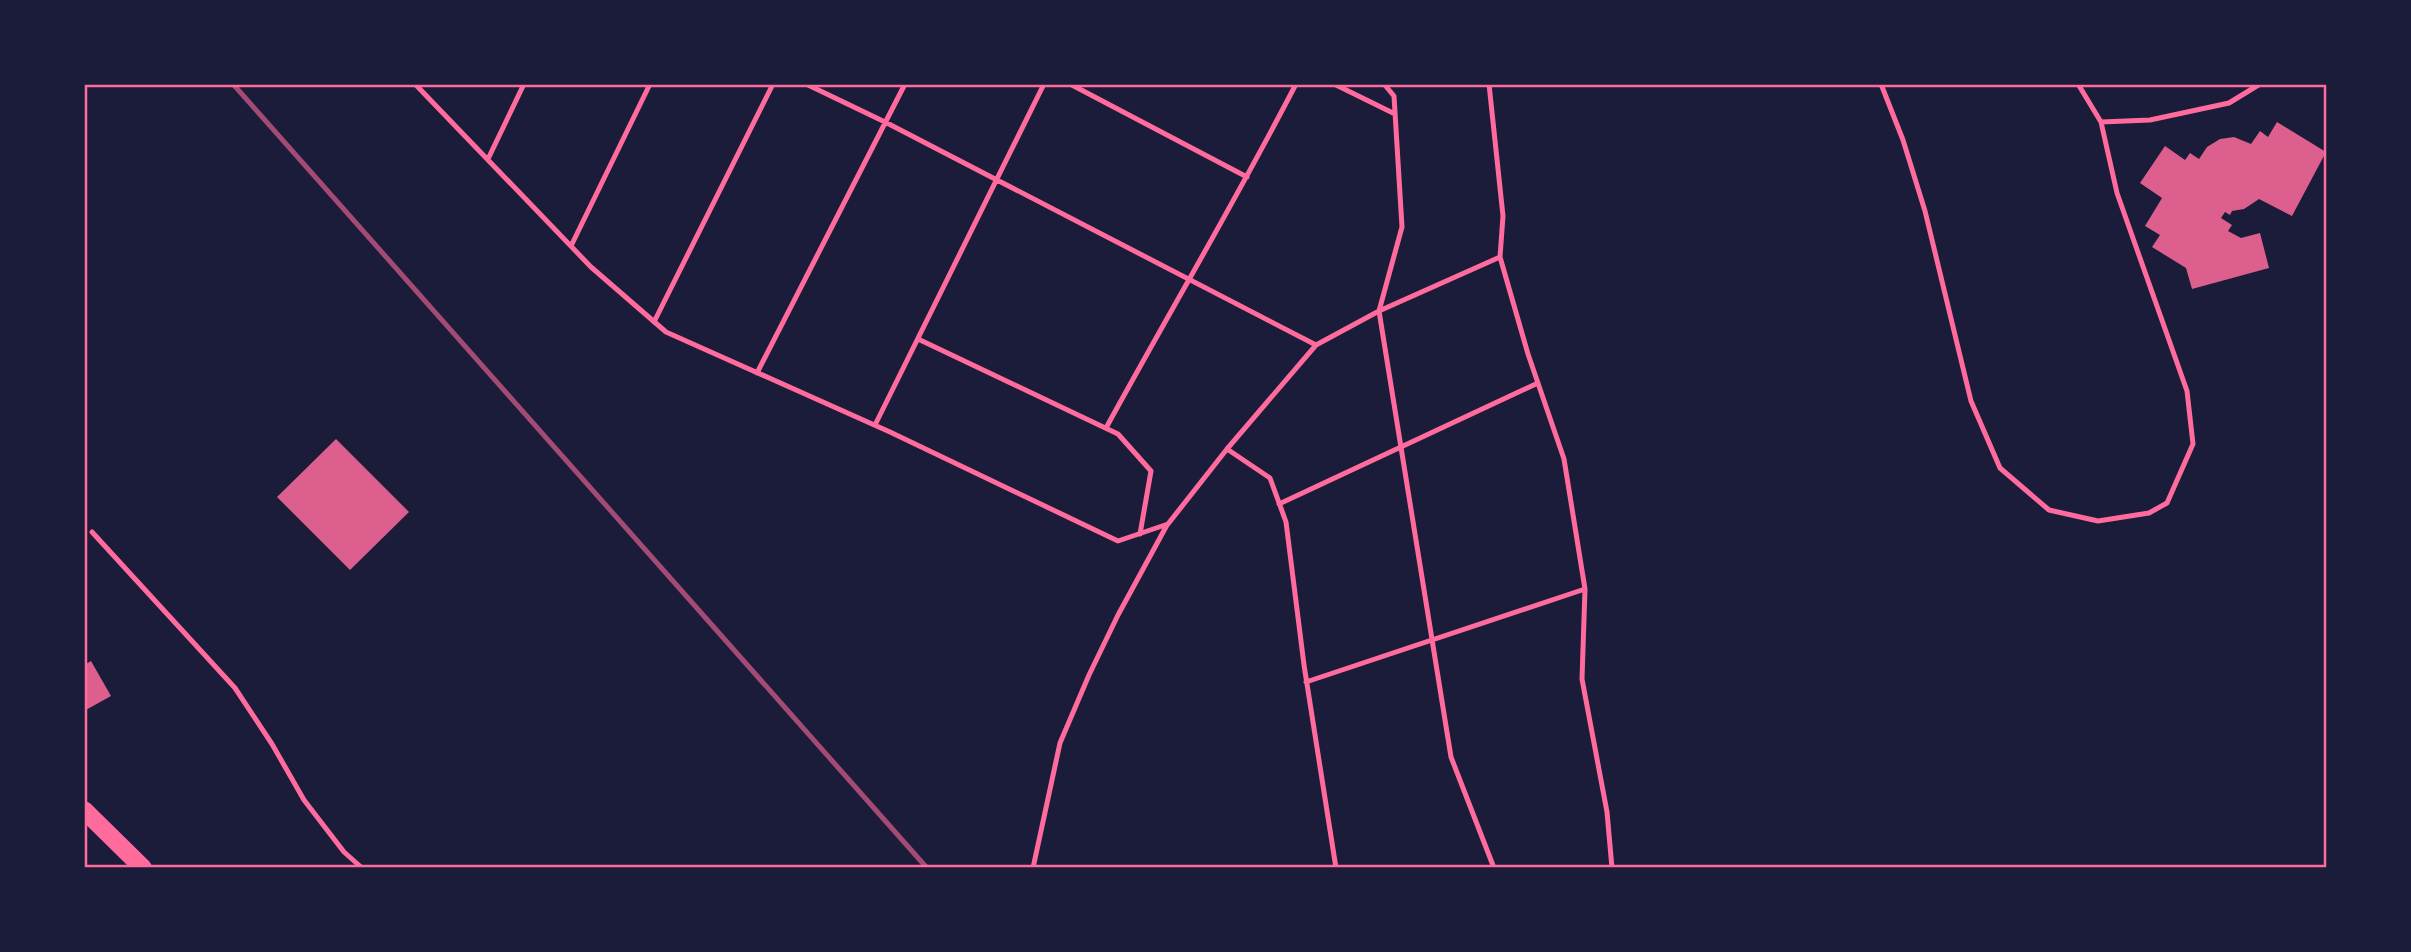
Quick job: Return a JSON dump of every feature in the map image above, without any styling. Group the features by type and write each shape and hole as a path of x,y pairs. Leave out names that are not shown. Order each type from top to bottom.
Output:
{"main road":[{"path":"84,810 143,868"}],"lane":[{"path":"415,84 591,267 666,332 875,425 1118,541 1168,524"},
{"path":"488,159 524,84"},
{"path":"571,246 650,84"},
{"path":"654,322 773,84"},
{"path":"806,84 885,122 1316,345"},
{"path":"757,373 905,84"},
{"path":"875,425 1044,84"},
{"path":"1070,84 1247,177"},
{"path":"1106,428 1296,84"},
{"path":"1334,84 1395,114"},
{"path":"1384,84 1394,96 1402,227 1379,312 1451,757 1494,868"},
{"path":"1489,84 1503,216 1500,257 1564,459 1585,589 1582,679 1607,812 1612,868"},
{"path":"1881,84 1903,140 1925,211 1970,401 2000,468 2049,510 2098,521 2149,513 2167,503 2193,444 2187,391 2117,193 2101,122 2078,84"},
{"path":"2101,122 2150,120 2229,103 2260,84"},
{"path":"1033,868 1060,743 1118,615 1168,524 1227,449 1316,345 1379,312 1500,257"},
{"path":"918,339 1118,434 1151,471 1140,534"},
{"path":"1279,504 1538,383"},
{"path":"1227,449 1270,478 1286,522 1336,868"},
{"path":"92,532 235,688 272,744 304,800 344,852 362,868"},
{"path":"1307,682 1585,589"}],"building":[{"path":"2277,122 2326,152 2292,216 2259,199 2244,209 2232,211 2230,215 2225,212 2221,218 2232,225 2228,231 2241,238 2260,233 2269,268 2192,289 2186,268 2152,247 2160,235 2145,226 2162,198 2140,183 2165,146 2185,160 2190,153 2199,159 2207,147 2220,139 2234,137 2251,144 2260,131 2268,137"},
{"path":"336,439 409,512 350,570 277,497"},
{"path":"91,661 111,696 84,711 84,665"}],"railway":[{"path":"233,84 927,868"}]}
